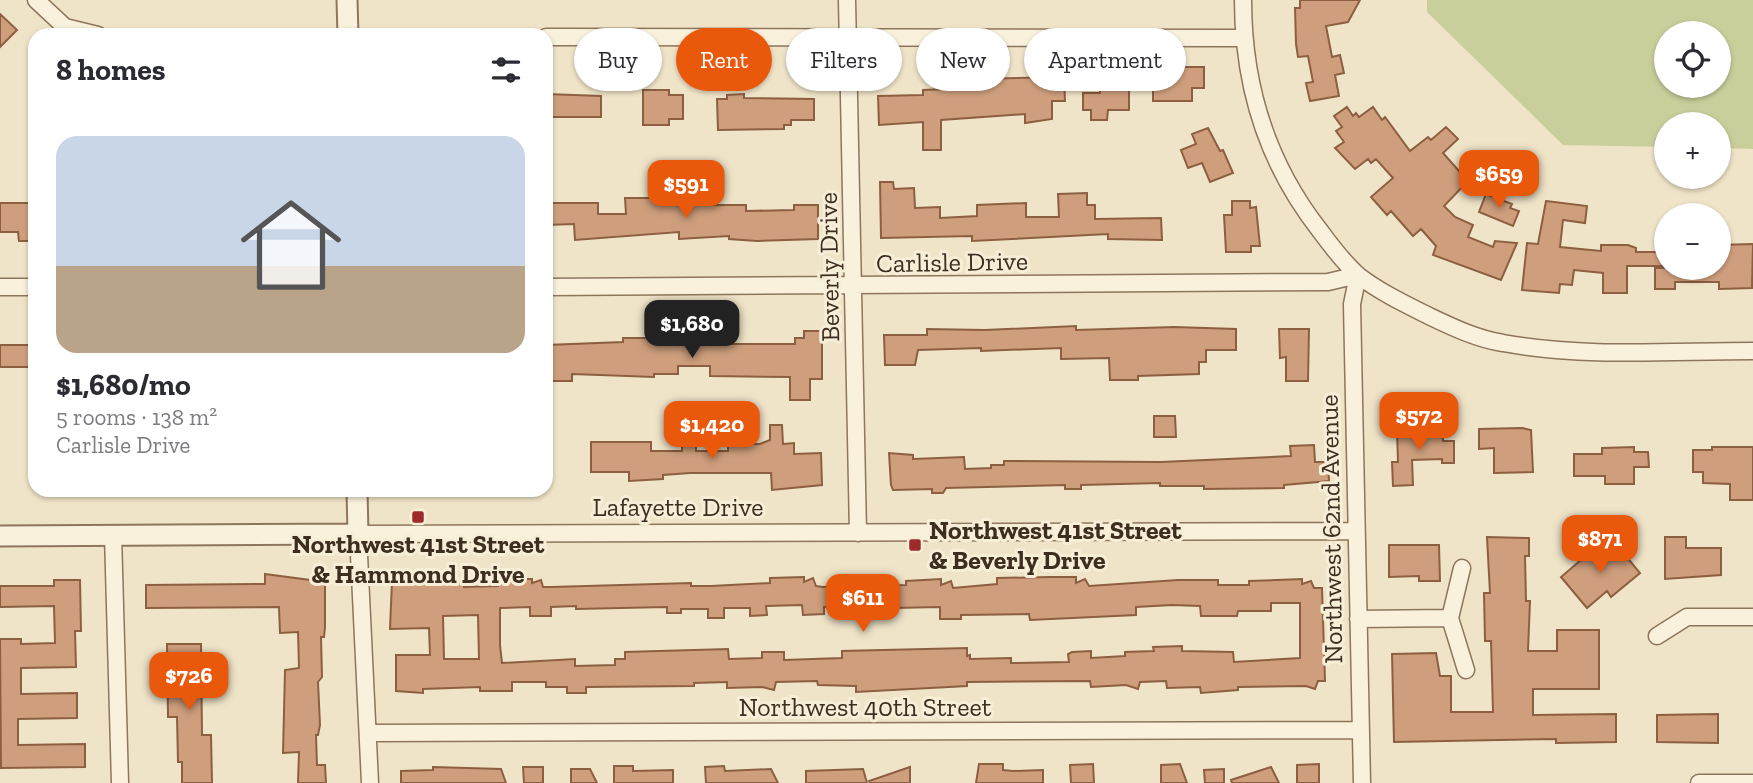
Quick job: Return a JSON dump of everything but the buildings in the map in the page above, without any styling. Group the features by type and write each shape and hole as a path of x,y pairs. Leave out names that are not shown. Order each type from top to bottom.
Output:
{"street":[{"path":"37,0 69,28"},
{"path":"347,0 348,28"},
{"name":"Beverly Drive","path":"847,0 848,28"},
{"path":"1243,0 1243,38 1253,98 1275,160 1310,218 1359,275 1403,303 1457,329 1500,343 1585,351 1753,351"},
{"path":"553,37 786,38"},
{"path":"902,38 1243,38"},
{"name":"Beverly Drive","path":"849,91 858,533"},
{"name":"Carlisle Drive","path":"553,286 854,287 1328,282 1359,275"},
{"name":"Northwest 62nd Avenue","path":"1359,275 1352,304 1362,783"},
{"path":"0,287 28,287"},
{"path":"357,497 370,733 370,783"},
{"name":"Lafayette Drive","path":"0,536 1356,531"},
{"path":"113,535 120,783"},
{"path":"1462,568 1450,618 1466,670"},
{"path":"1657,636 1687,617 1753,617"},
{"path":"1359,620 1450,618"},
{"name":"Northwest 40th Street","path":"370,733 1360,730"},
{"path":"1699,783 1753,783"}],"green space":[{"path":"1427,0 1753,0 1753,149 1731,148 1731,112 1654,112 1654,147 1563,145 1427,12"}],"place":[{"name":"Northwest 41st Street & Hammond Drive","path":"418,517"},
{"name":"Northwest 41st Street & Beverly Drive","path":"915,545"}]}
